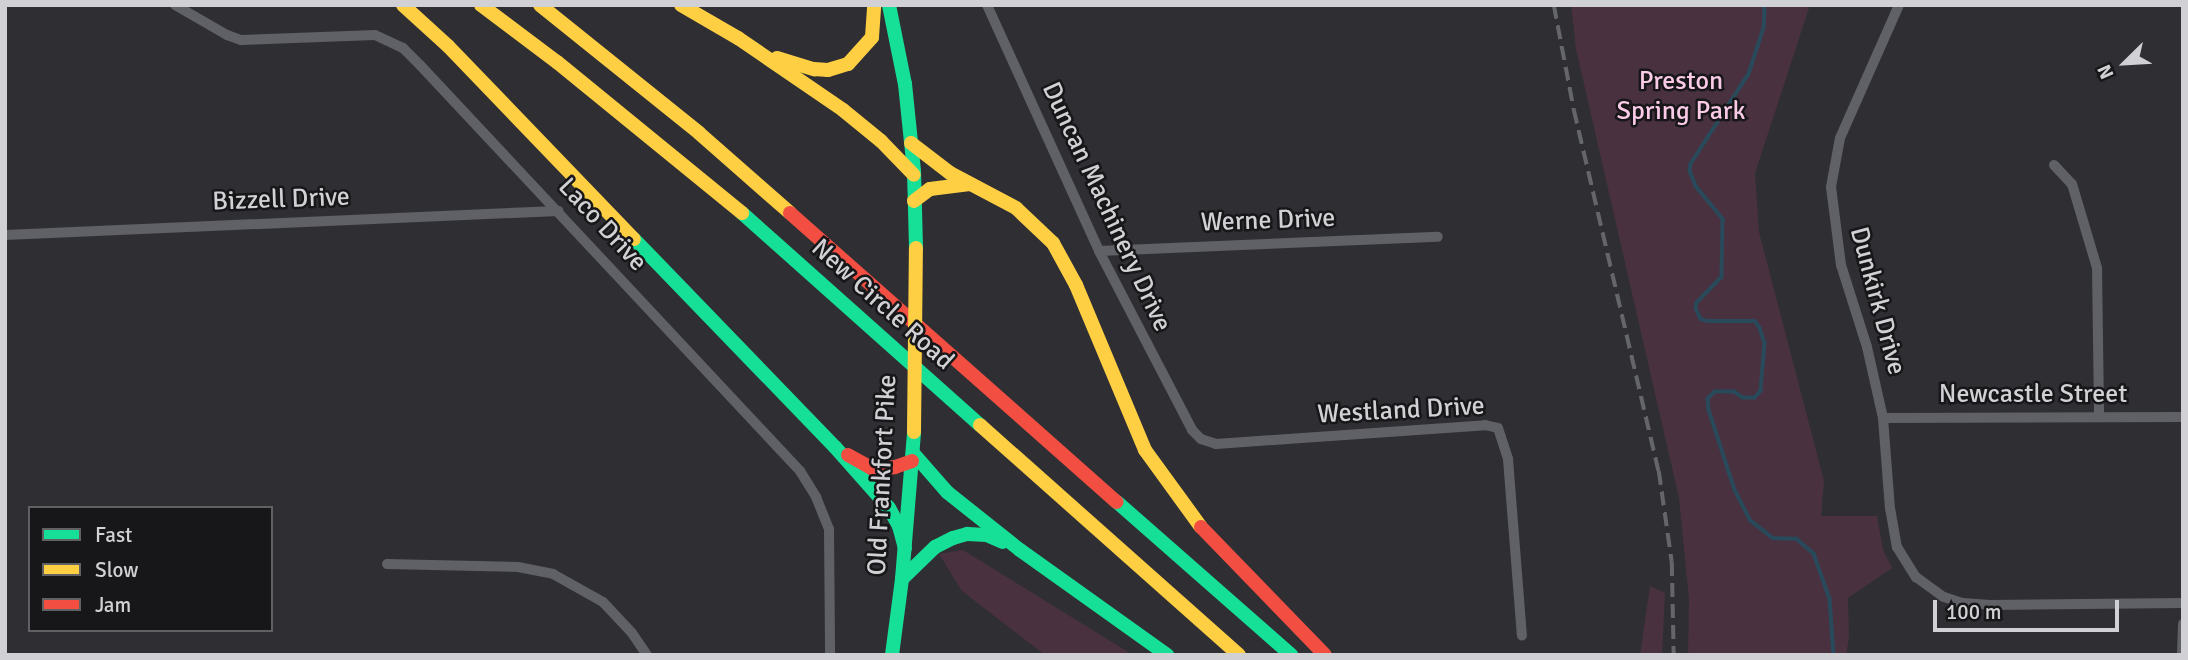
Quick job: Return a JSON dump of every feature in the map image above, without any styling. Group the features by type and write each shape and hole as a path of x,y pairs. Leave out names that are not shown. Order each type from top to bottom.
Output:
{"main road":[{"path":"402,5 448,46 835,447 889,508 899,526 905,548"},
{"name":"New Circle Road","path":"481,5 600,97 751,221 1239,655"},
{"name":"New Circle Road","path":"540,5 699,133 1292,655"},
{"path":"681,5 843,110 881,141 914,175"},
{"path":"762,55 814,69 828,70 848,64 872,37 874,5"},
{"name":"Old Frankfort Pike","path":"888,5 905,84 914,175 916,248 913,457 892,655"},
{"path":"911,143 943,169 1016,208 1058,250 1076,285 1145,450 1186,510 1225,554 1325,655"},
{"path":"914,201 930,189 971,184"},
{"path":"835,447 871,468 895,467 913,457 947,492 1020,550 1167,655"},
{"path":"902,579 943,542 967,534 987,535 1020,550"}],"street":[{"name":"Laco Drive","path":"175,5 242,40 356,34 388,39 420,65 750,415 808,484 830,529 830,655"},
{"name":"Duncan Machinery Drive","path":"987,5 1099,251 1189,425"},
{"name":"Dunkirk Drive","path":"1899,5 1840,138 1831,187 1841,265 1867,347 1884,418 1894,536 1905,562 1916,577 1944,597 1963,603 2183,603"},
{"path":"2054,165 2072,184 2096,268 2099,418"},
{"name":"Bizzell Drive","path":"5,234 558,211"},
{"name":"Werne Drive","path":"1099,251 1438,237"},
{"name":"Newcastle Street","path":"1884,418 2183,417"},
{"name":"Westland Drive","path":"1189,425 1201,439 1216,444 1485,425 1498,428 1508,459 1522,635"},
{"path":"387,564 518,567 553,575 603,602 632,633 647,655"},
{"path":"2182,655 2183,624"}],"green space":[{"name":"Preston Spring Park","path":"1571,5 1810,5 1755,173 1759,232 1824,481 1821,516 1877,516 1883,550 1892,568 1848,598 1849,638 1846,655 1688,655 1689,599 1679,498 1576,49"},
{"path":"963,550 1133,655 1045,655 962,591 939,554"},
{"path":"1650,586 1665,593 1662,655 1640,655"}],"waterway":[{"path":"1765,5 1764,28 1749,74 1691,164 1690,171 1696,186 1723,219 1722,277 1697,303 1696,308 1701,319 1755,321 1760,328 1765,343 1761,391 1755,398 1743,398 1734,392 1715,392 1708,399 1709,410 1735,490 1750,520 1773,538 1797,539 1814,554 1830,599 1834,655"}],"railway":[{"path":"1554,5 1574,110 1659,471 1672,562 1674,655"}],"traffic: fast":[{"path":"889,5 905,84 914,171 916,248"},
{"path":"742,213 980,425"},
{"path":"634,239 835,447 889,508 899,526 905,548"},
{"path":"892,655 902,579 914,432"},
{"path":"913,453 947,492 1020,550 1167,655"},
{"path":"1117,502 1291,655"},
{"path":"902,579 935,547 953,538 967,534 987,535 1003,542"}],"traffic: slow":[{"path":"403,5 448,46 634,239"},
{"path":"481,5 557,62 742,213"},
{"path":"540,5 699,133 790,213"},
{"path":"681,5 738,38 843,110 881,141 914,175"},
{"path":"777,58 814,69 828,70 848,64 872,37 874,5"},
{"path":"911,143 950,173 1016,208 1053,243 1076,285 1145,450 1201,527"},
{"path":"914,201 930,189 970,184"},
{"path":"914,432 916,248"},
{"path":"980,425 1239,655"}],"traffic: jam":[{"path":"790,213 1117,502"},
{"path":"848,455 871,468 895,467 912,461"},
{"path":"1201,527 1325,655"}]}
